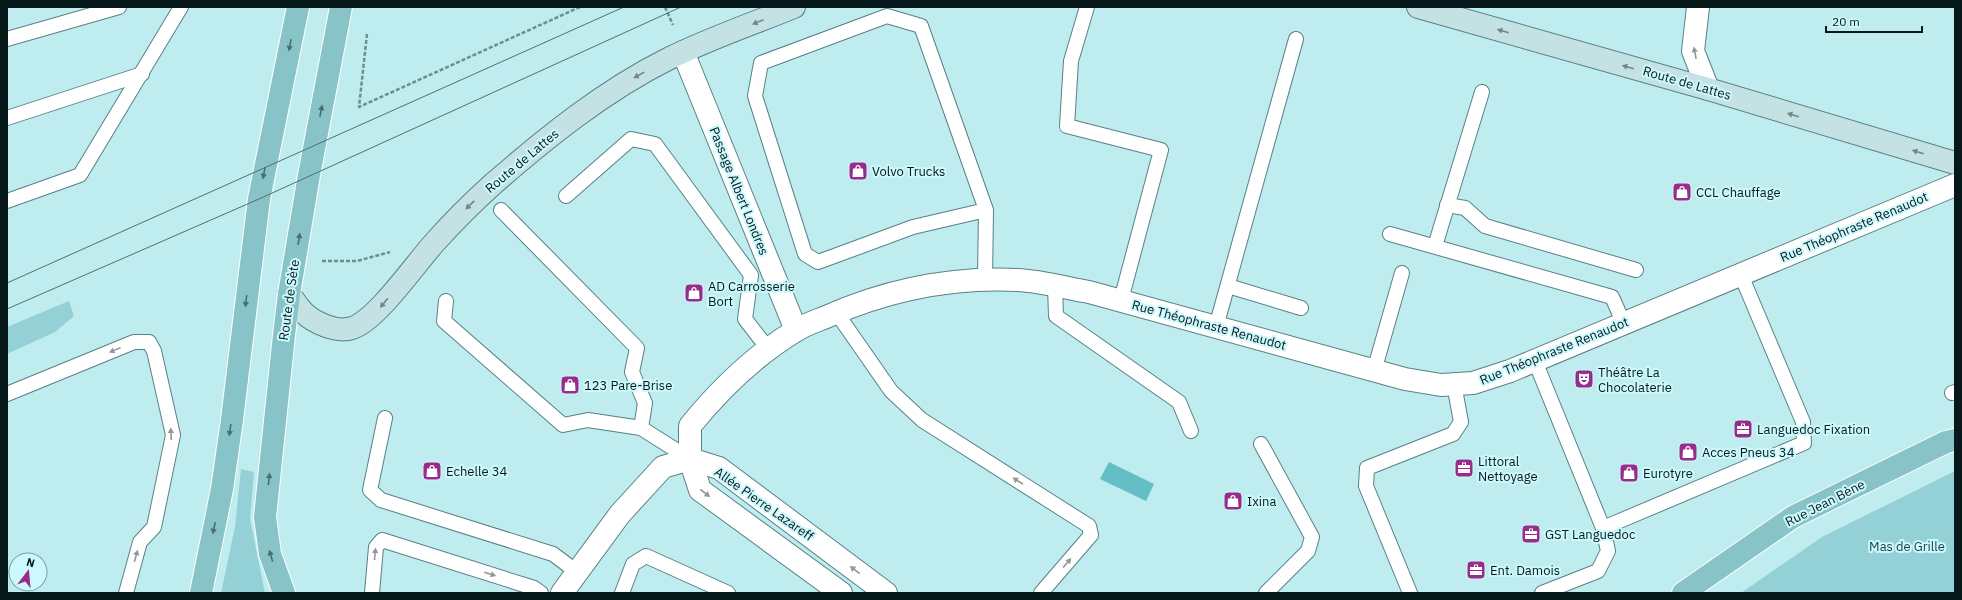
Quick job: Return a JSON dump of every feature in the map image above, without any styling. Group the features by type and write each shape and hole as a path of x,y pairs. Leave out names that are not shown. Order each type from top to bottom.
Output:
{"main road":[{"path":"201,593 225,466 259,199 298,7"},
{"name":"Route de Sète","path":"284,593 270,554 265,517 284,335 290,294 309,175 341,7"},
{"name":"Rue Jean Bène","path":"1683,593 1793,517 1946,442 1955,440"}],"street":[{"name":"Route de Lattes","path":"290,294 303,312 318,322 334,328 352,329 368,320 436,241 469,206 580,114 629,80 683,52 794,7"},
{"name":"Route de Lattes","path":"1418,7 1708,89 1955,164"},
{"path":"1698,7 1693,51 1708,89"},
{"name":"Passage Albert Londres","path":"683,52 796,330"},
{"name":"Rue Théophraste Renaudot","path":"690,458 690,426 714,396 748,364 796,330 836,312 904,289 964,280 1019,280 1089,292 1121,300 1405,379 1441,385 1473,383 1535,361 1955,185"},
{"path":"562,593 620,514 663,467 690,458"},
{"name":"Allée Pierre Lazareff","path":"690,458 700,490 841,593"},
{"name":"Allée Pierre Lazareff","path":"690,458 719,468 886,593"}],"lane":[{"path":"7,39 119,7"},
{"path":"7,201 80,175 181,7"},
{"path":"1087,7 1071,61 1067,126 1161,150 1121,300"},
{"path":"985,280 986,210 921,26 887,16 761,63 755,96 805,254 818,262 913,227 986,210"},
{"path":"1216,327 1296,39"},
{"path":"7,118 142,74"},
{"path":"1435,246 1482,92"},
{"path":"566,196 631,139 655,144 751,275 745,319 769,350"},
{"path":"1448,205 1465,208 1485,226 1636,270"},
{"path":"501,210 637,348 632,372 645,403 641,428"},
{"path":"1390,234 1612,297 1624,324"},
{"path":"1374,371 1402,273"},
{"path":"1603,528 1804,443 1803,422 1741,275"},
{"path":"1055,286 1056,316 1179,402 1191,431"},
{"path":"1228,286 1302,308"},
{"path":"446,300 444,321 563,425 588,420 641,428 690,458"},
{"path":"836,312 891,391 922,420 1088,526 1091,536 1042,593"},
{"path":"7,394 134,342 149,342 154,351 173,435 154,527 140,542 126,593"},
{"path":"1535,361 1603,528 1608,551 1598,571 1542,593"},
{"path":"1410,593 1366,486 1367,468 1453,434 1461,422 1454,384"},
{"path":"385,418 370,490 381,500 553,554 577,572"},
{"path":"1261,444 1312,537 1308,551 1266,593"},
{"path":"372,593 376,547 382,540 534,588 541,593"},
{"path":"622,593 633,564 646,556 728,593"}],"path":[{"path":"367,34 359,107 580,7"}],"green space":[{"path":"69,301 74,316 55,332 7,354 7,327"},
{"path":"241,469 254,472 250,519 265,593 221,593 235,527"},
{"name":"Mas de Grille","path":"1955,471 1955,593 1741,593 1822,537"}],"shaded area":[{"path":"1109,462 1154,484 1146,501 1100,479"}],"tram line":[{"path":"7,283 624,7"},
{"path":"7,309 259,199 681,7"}],"place":[{"name":"Volvo Trucks","path":"858,171"},
{"name":"CCL Chauffage","path":"1682,192"},
{"name":"AD Carrosserie Bort","path":"694,293"},
{"name":"Théâtre La Chocolaterie","path":"1584,379"},
{"name":"123 Pare-Brise","path":"570,385"},
{"name":"Languedoc Fixation","path":"1743,429"},
{"name":"Acces Pneus 34","path":"1688,452"},
{"name":"Littoral Nettoyage","path":"1464,468"},
{"name":"Echelle 34","path":"432,471"},
{"name":"Eurotyre","path":"1629,473"},
{"name":"Ixina","path":"1233,501"},
{"name":"GST Languedoc","path":"1531,534"},
{"name":"Ent. Damois","path":"1476,570"}]}
